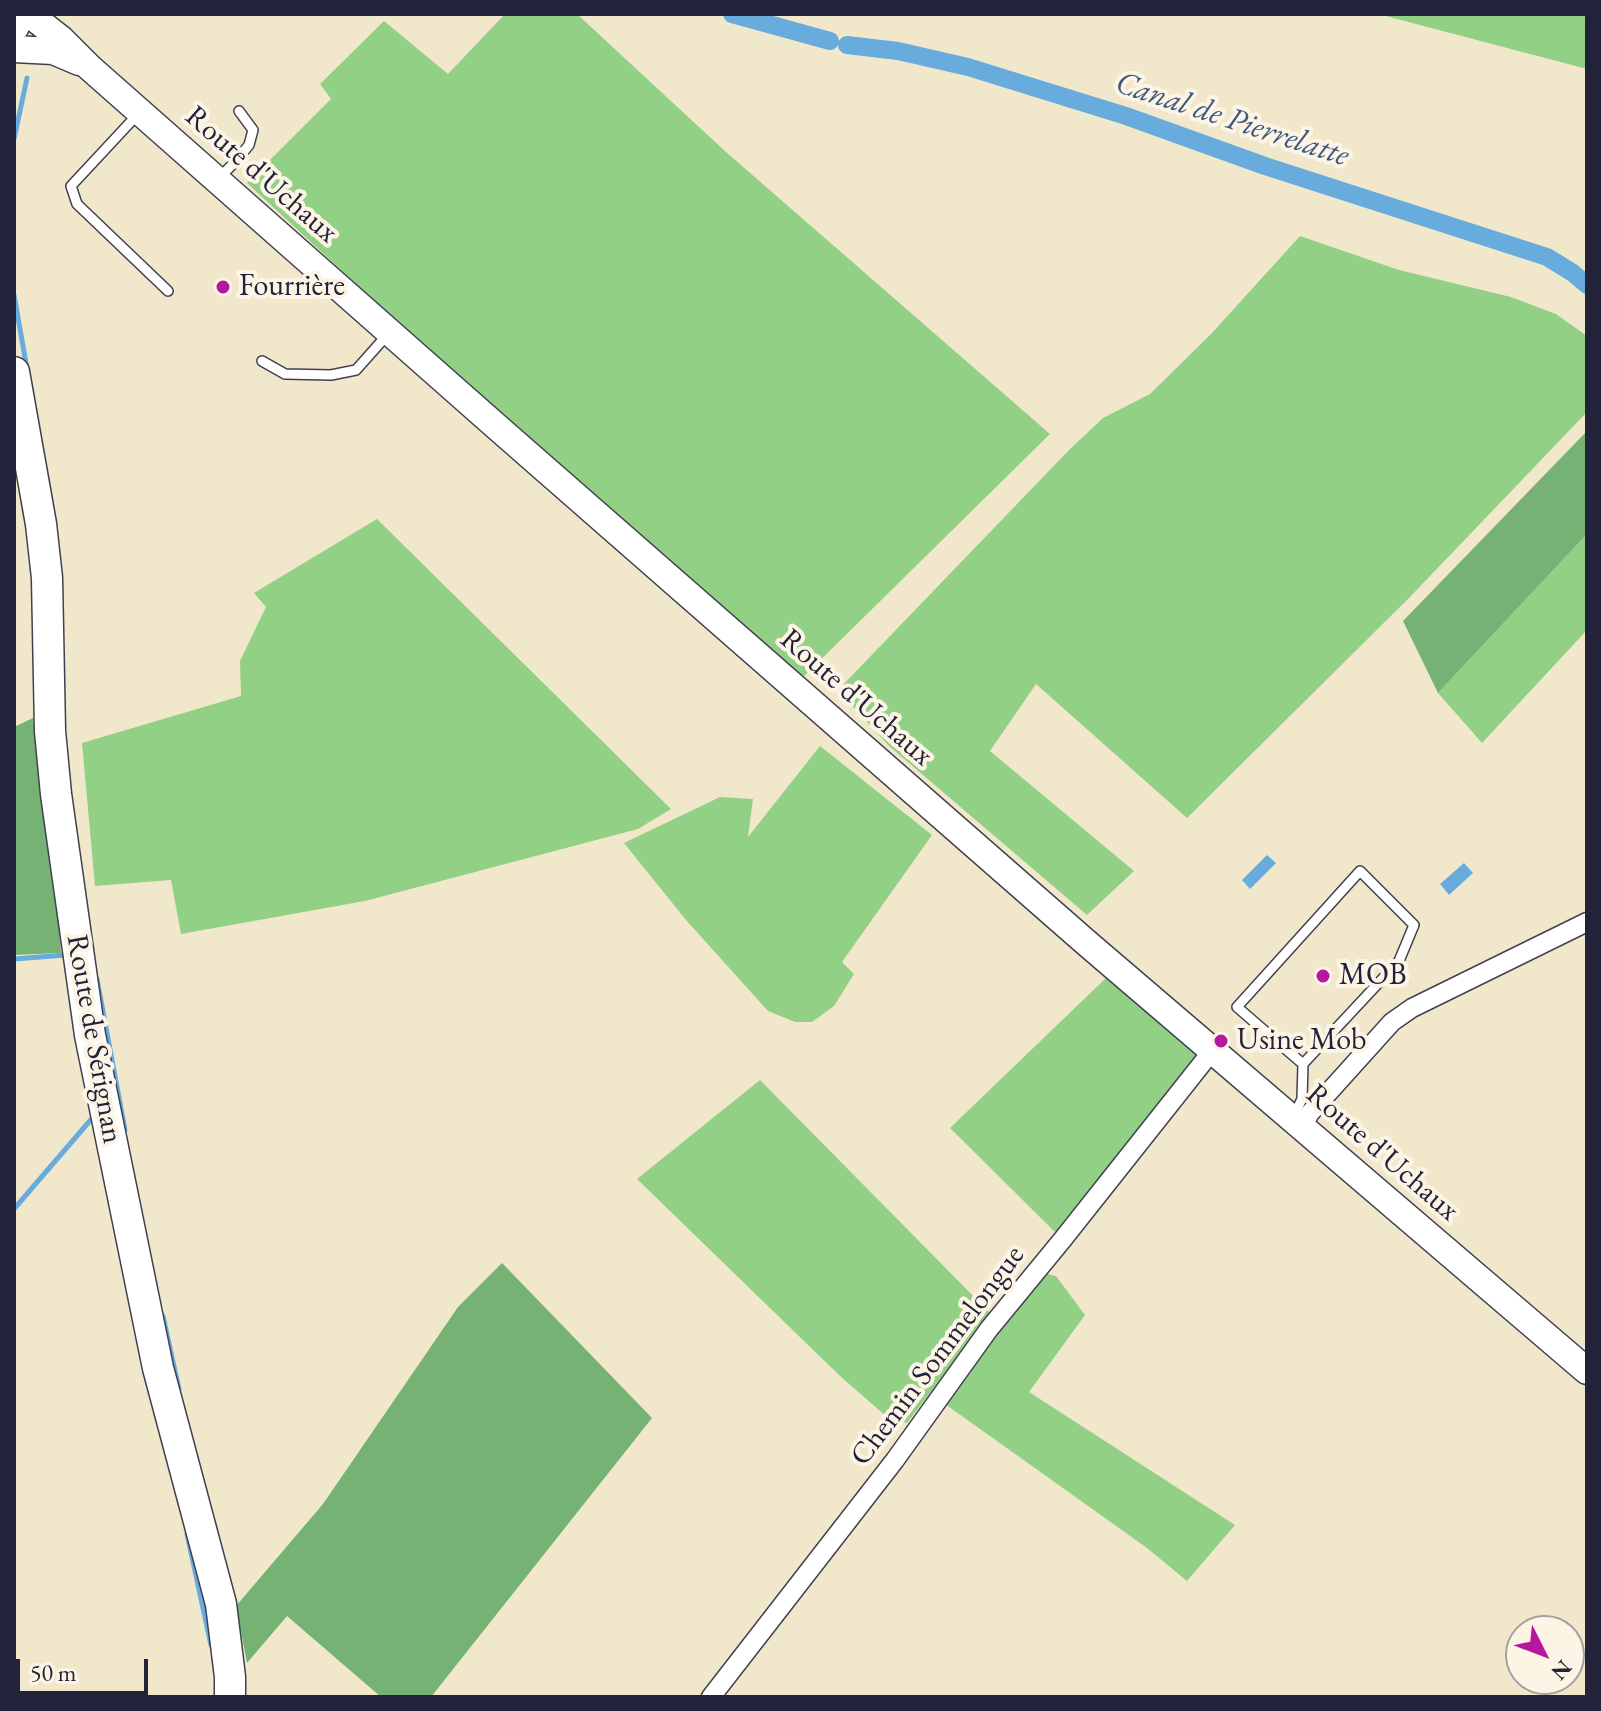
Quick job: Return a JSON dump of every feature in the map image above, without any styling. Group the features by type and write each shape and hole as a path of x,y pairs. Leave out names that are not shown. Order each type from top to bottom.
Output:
{"main road":[{"path":"14,26 16,14"},
{"name":"Route d'Uchaux","path":"29,14 1212,1051 1587,1371"},
{"name":"Route d'Uchaux","path":"14,49 53,51 89,67"},
{"name":"Route de Sérignan","path":"14,372 41,524 47,590 50,731 56,794 90,1035 158,1368 221,1604 230,1697"}],"street":[{"path":"1297,1122 1310,1113 1392,1022 1412,1008 1582,929"},
{"name":"Chemin Sommelongue","path":"711,1697 895,1460 989,1329 1212,1051"}],"lane":[{"path":"218,179 249,145 253,130 239,111"},
{"path":"140,112 71,186 77,204 168,291"},
{"path":"262,361 285,374 331,375 356,370 390,332"},
{"path":"1297,1122 1302,1099 1303,1064 1399,961 1414,925 1360,871 1237,1007 1303,1064"}],"green space":[{"path":"505,14 577,14 726,152 1050,434 798,682 504,421 247,183 331,99 320,84 384,21 448,74"},
{"path":"1378,14 1576,14 1587,17 1587,69"},
{"path":"1300,236 1399,270 1511,297 1556,314 1587,336 1587,412 1409,598 1187,818 1036,684 990,751 1134,871 1087,915 889,746 838,690 1069,450 1103,418 1150,394 1212,333"},
{"path":"1587,431 1587,534 1438,693 1403,621"},
{"path":"377,519 671,809 638,829 365,901 181,934 171,880 95,886 82,743 241,696 240,661 266,607 254,593"},
{"path":"1587,534 1587,630 1482,743 1438,693"},
{"path":"33,718 61,953 14,955 14,727"},
{"path":"820,746 932,835 842,962 854,974 834,1006 812,1022 795,1022 768,1011 686,920 624,843 720,797 753,799 748,837"},
{"path":"1106,978 1199,1052 1057,1234 950,1128"},
{"path":"760,1080 991,1314 907,1423 887,1417 840,1376 637,1179"},
{"path":"502,1263 652,1418 431,1697 381,1697 287,1616 247,1663 236,1606 323,1504 458,1307"},
{"path":"1043,1273 1056,1276 1085,1315 1029,1392 1235,1525 1187,1581 1147,1548 945,1404"}],"water":[{"path":"1267,855 1276,863 1250,889 1242,880"},
{"path":"1464,863 1473,873 1449,895 1440,884"}],"waterway":[{"name":"Canal de Pierrelatte","path":"732,14 830,41"},
{"name":"Canal de Pierrelatte","path":"847,45 898,51 968,67 1126,116 1265,166 1547,257 1587,285"},
{"path":"14,139 27,78"},
{"path":"14,295 27,369"},
{"path":"14,959 66,955"},
{"path":"97,979 125,1130"},
{"path":"14,1209 94,1116"},
{"path":"163,1316 179,1389"},
{"path":"187,1534 211,1645"}],"place":[{"name":"Fourrière","path":"223,287"},
{"name":"MOB","path":"1323,976"},
{"name":"Usine Mob","path":"1221,1041"}]}
